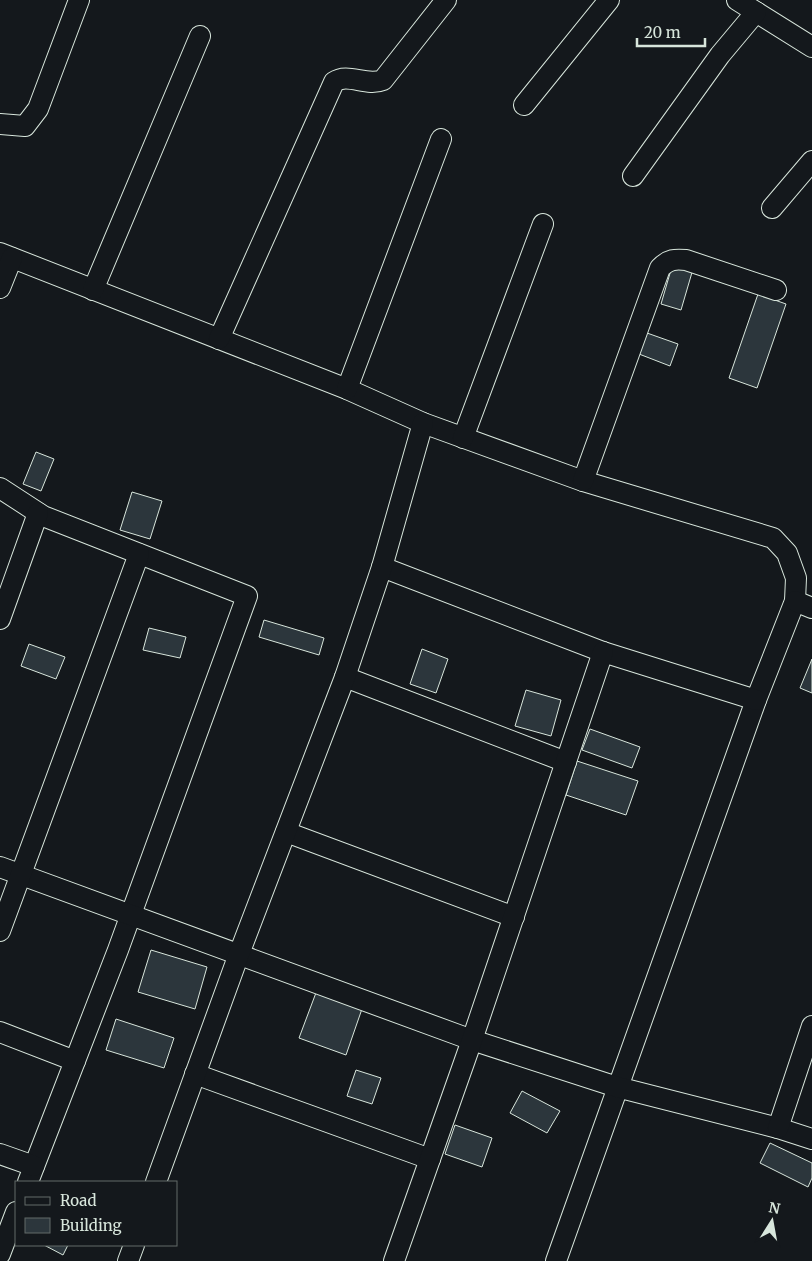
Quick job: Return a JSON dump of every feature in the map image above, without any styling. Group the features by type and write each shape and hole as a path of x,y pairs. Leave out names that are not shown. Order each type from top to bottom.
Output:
{"street":[{"path":"0,124 25,126 31,120 38,109 79,0"},
{"path":"219,339 334,82 346,78 368,83 383,80 446,0"},
{"path":"524,105 609,0"},
{"path":"737,0 812,47"},
{"path":"633,176 720,55 756,12"},
{"path":"93,290 200,36"},
{"path":"347,389 441,139"},
{"path":"772,208 812,161"},
{"path":"463,438 543,224"},
{"path":"0,288 6,255 347,389 423,423 463,438 584,481 773,538 787,553 803,604 756,700 616,1087 556,1261"},
{"path":"584,481 660,268 666,262 673,259 686,260 776,290"},
{"path":"156,1181 239,954 345,677 382,567 423,423"},
{"path":"0,488 38,513 247,596 131,914 31,1174 0,1154"},
{"path":"0,619 38,513"},
{"path":"0,931 139,554"},
{"path":"382,567 603,652 756,700"},
{"path":"394,1261 472,1040 603,652"},
{"path":"345,677 566,762"},
{"path":"286,832 514,917"},
{"path":"0,866 472,1040 616,1087 778,1128 812,1140"},
{"path":"778,1128 812,1026"},
{"path":"0,1032 75,1061"},
{"path":"195,1074 430,1159"},
{"path":"0,1254 15,1215"},
{"path":"128,1261 134,1246"}],"building":[{"path":"673,263 693,269 681,310 661,304"},
{"path":"758,294 786,304 757,388 729,378"},
{"path":"647,333 678,344 670,366 639,354"},
{"path":"36,452 54,459 41,491 23,484"},
{"path":"132,492 162,501 150,539 120,530"},
{"path":"264,620 324,638 319,655 259,637"},
{"path":"149,628 186,637 180,658 143,650"},
{"path":"29,644 65,657 56,679 21,666"},
{"path":"422,649 448,659 436,693 410,684"},
{"path":"812,659 812,693 800,688"},
{"path":"526,690 561,700 551,736 515,726"},
{"path":"590,729 640,747 632,768 582,750"},
{"path":"577,761 638,781 626,815 566,795"},
{"path":"151,950 207,967 195,1009 138,992"},
{"path":"317,990 363,1006 346,1055 299,1038"},
{"path":"116,1019 174,1038 164,1068 106,1050"},
{"path":"356,1070 381,1078 372,1104 347,1096"},
{"path":"522,1091 560,1111 547,1133 510,1113"},
{"path":"455,1125 492,1138 482,1167 445,1154"},
{"path":"770,1143 812,1163 812,1178 808,1187 760,1163"},
{"path":"46,1246 68,1246 63,1255"}]}
